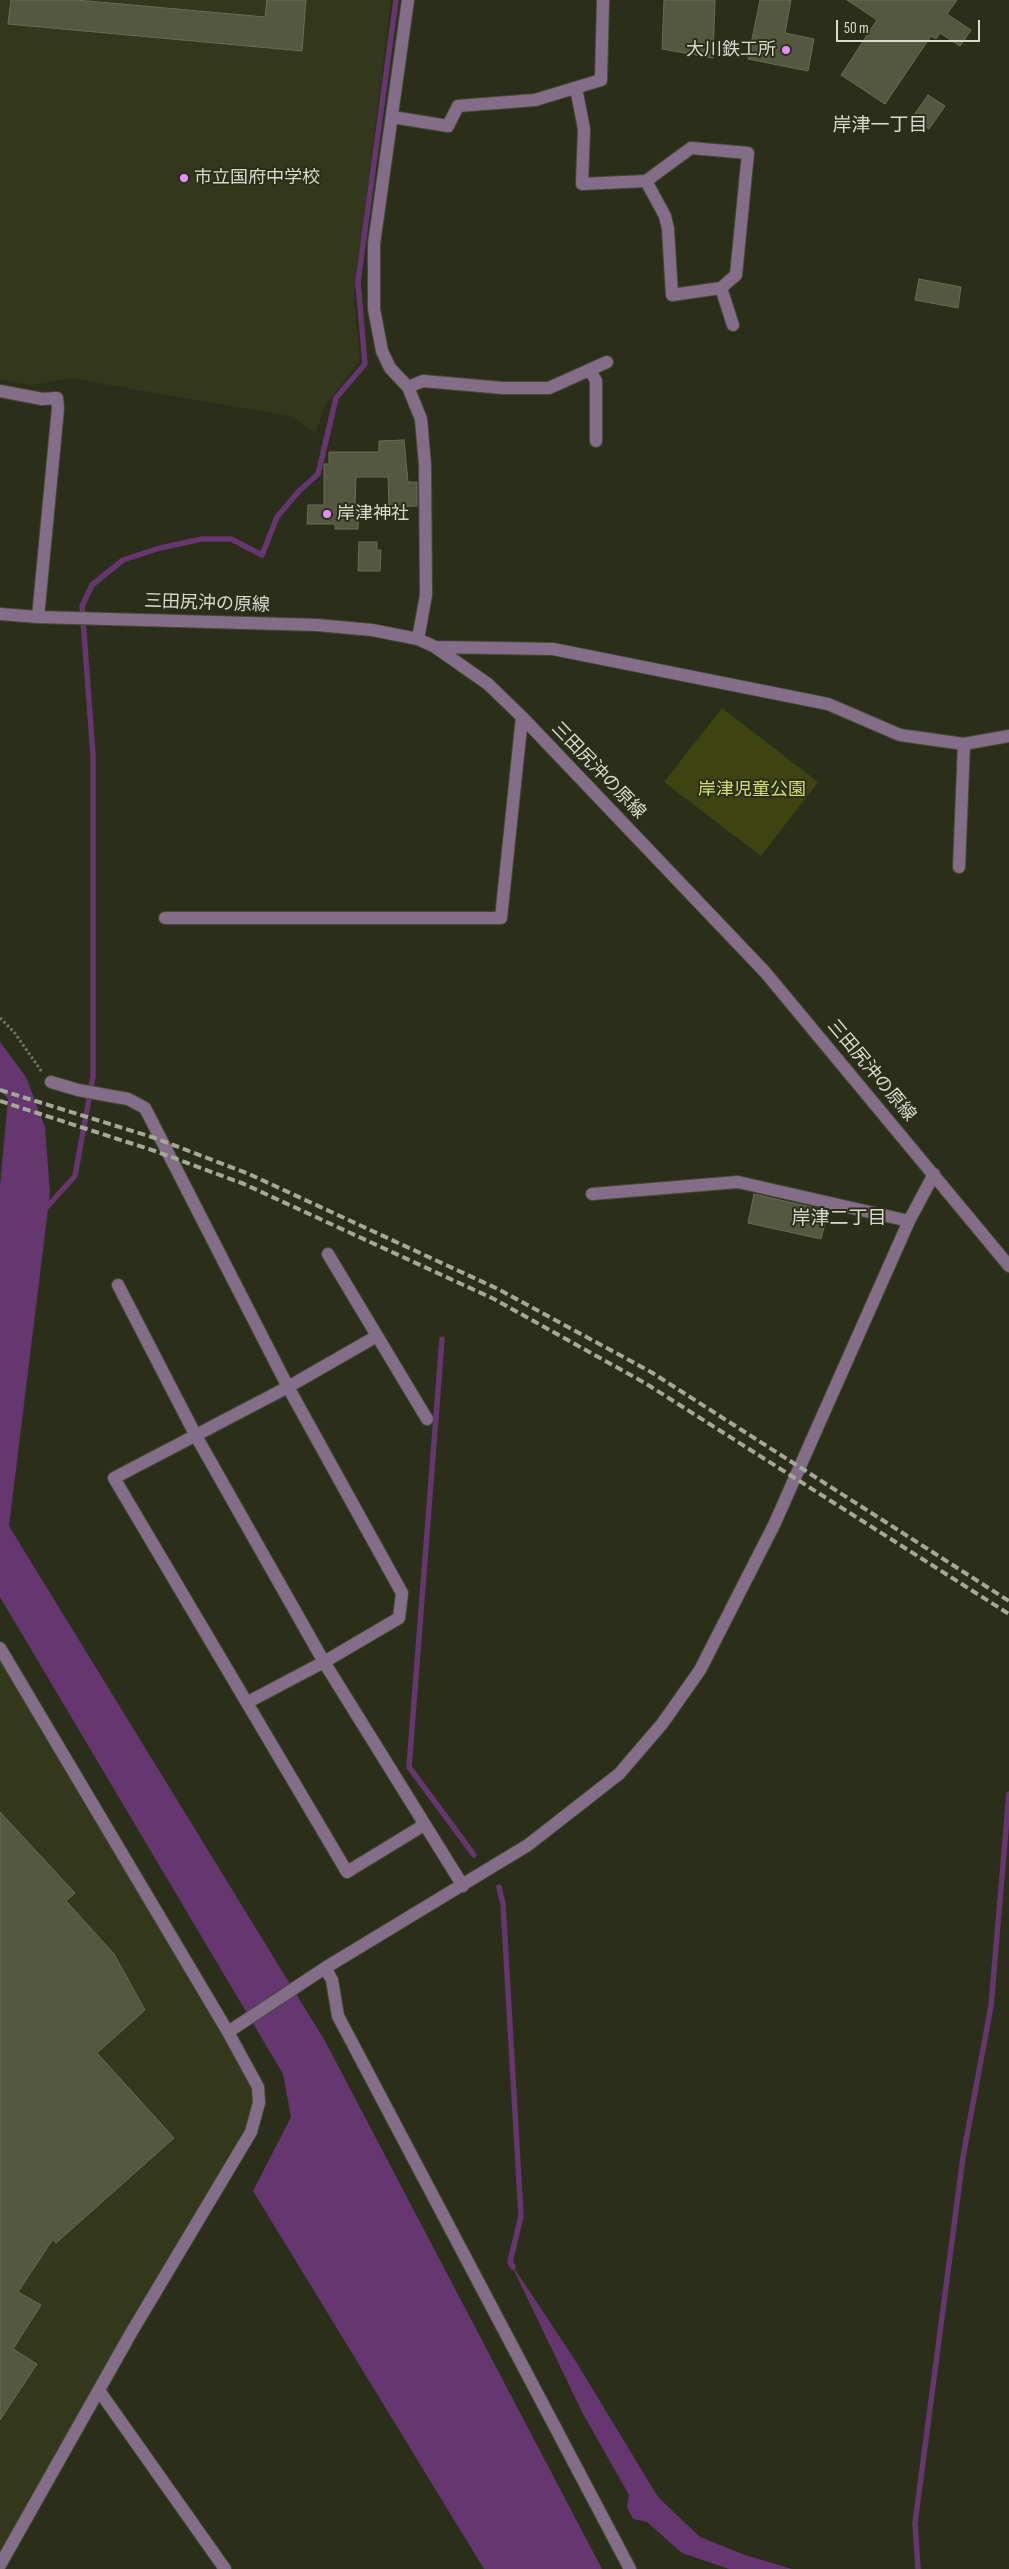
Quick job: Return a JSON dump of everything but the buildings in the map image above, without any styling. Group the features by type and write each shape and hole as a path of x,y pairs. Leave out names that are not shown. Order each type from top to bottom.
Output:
{"street":[{"path":"408,0 374,244 374,309 382,351 390,368 408,387 421,419 425,465 426,594 418,638"},
{"path":"392,117 448,126 458,106 535,100 601,80 603,0"},
{"path":"576,88 584,128 582,184 646,181 691,148 748,153 736,275 721,288 672,295 668,229 665,216 646,181"},
{"path":"721,288 734,325"},
{"path":"408,387 423,381 503,388 549,388 607,362"},
{"path":"590,370 596,381 596,441"},
{"path":"0,391 42,398 57,398 58,408 38,617"},
{"name":"三田尻沖の原線","path":"0,614 38,617 318,625 372,630 418,638 435,646 488,684 522,717 765,972 1009,1266"},
{"path":"435,646 552,649 828,704 900,735 964,744 1009,736"},
{"path":"165,918 501,918 522,717"},
{"path":"958,867 964,744"},
{"path":"51,1082 78,1090 128,1099 145,1108 288,1387 402,1593 399,1618 324,1662 248,1702"},
{"path":"228,2032 320,1972 528,1845 619,1774 662,1724 700,1670 774,1525 909,1221 934,1174"},
{"path":"592,1194 738,1182 909,1221"},
{"path":"328,1254 427,1419"},
{"path":"118,1285 196,1436 324,1662 463,1886"},
{"path":"377,1336 288,1387 114,1478 347,1872 424,1825"},
{"path":"0,1648 228,2032 258,2087 259,2103 251,2132 131,2333 100,2392 0,2566"},
{"path":"320,1972 332,1980 338,2016 630,2569"},
{"path":"100,2392 225,2569"}],"path":[{"path":"0,1018 51,1082"}],"shaded area":[{"name":"市立国府中学校","path":"0,0 391,0 354,299 360,360 325,406 315,434 294,417 69,378 32,385 0,380"},
{"path":"0,1042 26,1077 45,1127 50,1193 9,1526 325,2041 602,2569 484,2569 253,2191 291,2117 283,2074 0,1597 0,1186 8,1099 0,1090"},
{"path":"0,1648 258,2087 251,2132 0,2562"},
{"path":"510,2262 575,2360 658,2497 700,2537 745,2555 792,2569 729,2569 682,2553 647,2522 633,2519 627,2507 629,2495 582,2412"}],"green space":[{"name":"岸津児童公園","path":"722,708 818,782 761,856 664,782"}],"waterway":[{"path":"45,1209 75,1176 93,1077 93,755 82,606 92,585 123,560 160,548 202,539 231,539 262,555 277,517 299,491 318,474 336,398 365,364 358,282 396,0"},
{"path":"442,1339 409,1767 474,1855"},
{"path":"918,2569 915,2523 963,2157 991,2006 1009,1794"},
{"path":"499,1887 503,1904 521,2216 510,2262 513,2267"}],"railway":[{"path":"0,1090 155,1138 249,1174 498,1289 651,1372 1009,1601"},
{"path":"0,1101 155,1151 244,1184 494,1299 645,1383 1009,1614"}],"place":[{"name":"大川鉄工所","path":"786,50"},
{"name":"市立国府中学校","path":"184,178"},
{"name":"岸津神社","path":"327,514"}],"district":[{"name":"岸津一丁目","path":"880,126"},
{"name":"岸津二丁目","path":"839,1219"}]}
